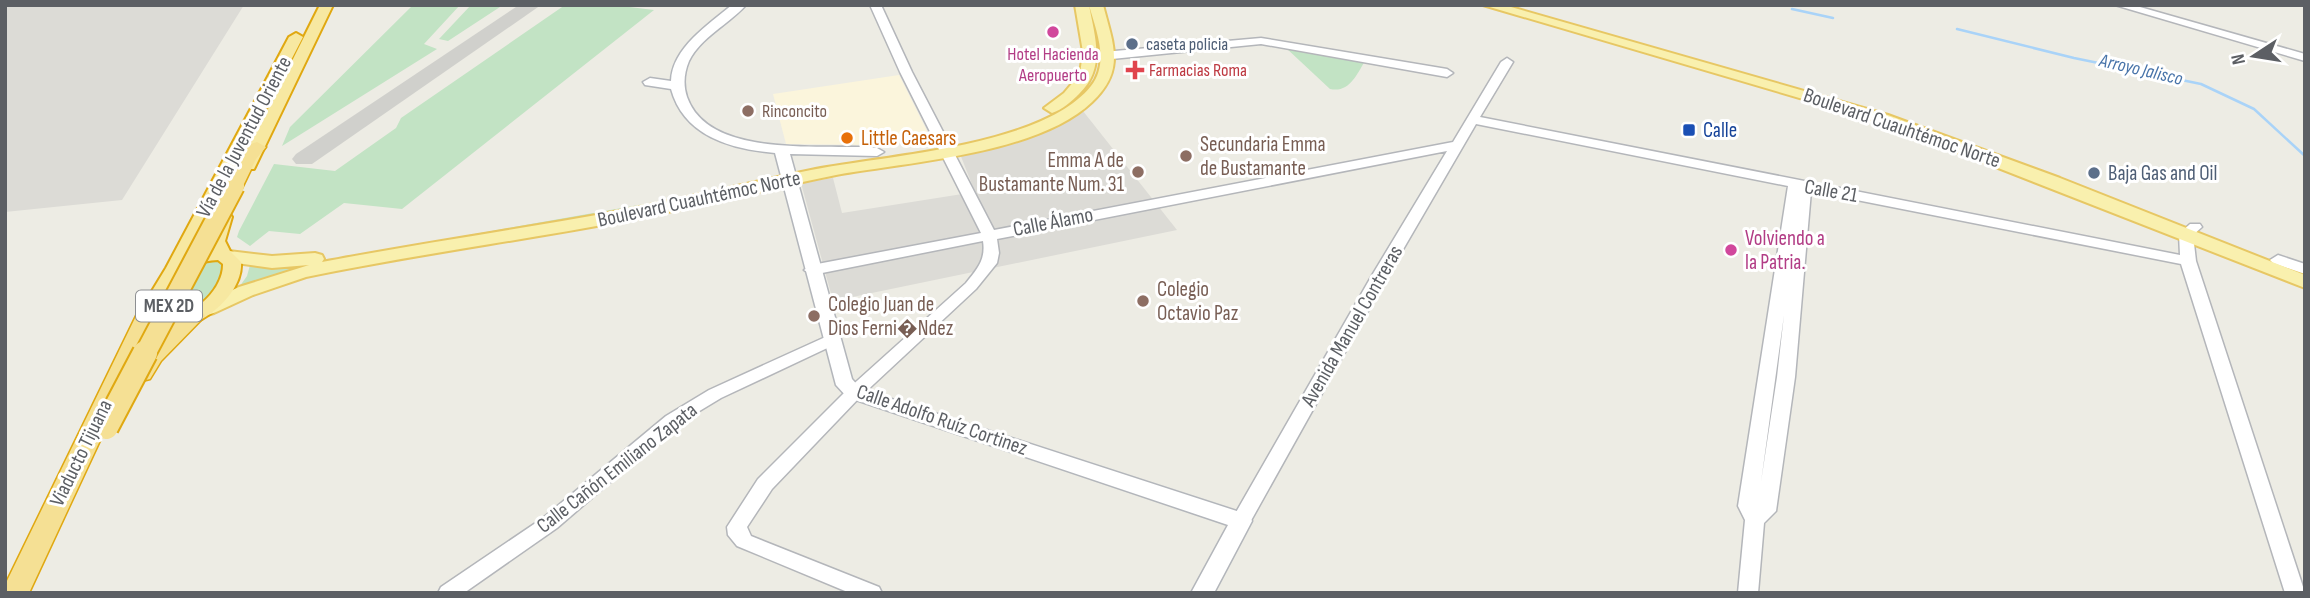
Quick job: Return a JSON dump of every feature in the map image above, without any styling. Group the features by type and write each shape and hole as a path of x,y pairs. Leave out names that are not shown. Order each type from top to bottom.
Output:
{"highway":[{"name":"Vía de la Juventud Oriente","path":"174,267 313,5"},
{"name":"Vía de la Juventud Oriente","path":"225,256 216,241 217,230 327,5"},
{"name":"Viaducto Tijuana","path":"28,593 106,427 248,157 257,148"},
{"name":"MEX 2D","path":"85,470 152,357 201,313 227,287 234,273 234,266 225,256 200,256 174,267 148,314 153,319 169,322 201,313"},
{"name":"Viaducto Tijuana","path":"15,593 148,314"}],"main road":[{"path":"740,5 687,53 679,67 677,86 684,107 706,129 742,144 781,149 877,152"},
{"path":"1082,5 1092,59"},
{"path":"1096,5 1110,57"},
{"name":"Boulevard Cuauhtémoc Norte","path":"1489,5 1883,118 2305,271"},
{"name":"Boulevard Cuauhtémoc Norte","path":"1511,5 1764,73 1918,121 2191,231 2305,282"},
{"name":"Boulevard Cuauhtémoc Norte","path":"225,256 272,262 316,259 1015,135 1063,115 1086,100 1101,81 1110,57"},
{"name":"Boulevard Cuauhtémoc Norte","path":"201,313 247,291 302,272 621,216 877,152 945,146 1037,117 1079,88 1092,59"},
{"path":"650,82 677,86"},
{"name":"Calle Adolfo Ruíz Cortinez","path":"781,149 843,381 855,393 1241,521"},
{"name":"Avenida Manuel Contreras","path":"1202,593 1241,521"}],"street":[{"path":"872,593 744,541 738,535 737,527 740,518 765,484 855,393 971,286 989,263 992,253 989,234 875,5"},
{"path":"2120,5 2305,58"},
{"path":"1092,59 1261,41 1304,46 1447,73"},
{"path":"1110,57 1165,51"},
{"name":"Avenida Manuel Contreras","path":"1241,521 1379,277 1507,62"},
{"name":"Calle 21","path":"1474,120 2188,261"},
{"name":"Calle Álamo","path":"813,270 1459,145"},
{"path":"1748,593 1755,520 1766,511 1786,377 1800,186"},
{"path":"2191,231 2188,261 2295,593"},
{"name":"Calle Cañón Emiliano Zapata","path":"448,593 550,523 672,420 715,394 832,339"}],"shaded area":[{"path":"5,5 244,5 122,200 5,212"},
{"path":"899,75 930,137 886,145 786,144 773,94"},
{"path":"1083,111 1177,230 833,301 801,183 833,178 842,213 975,192 960,154 1037,135"}],"green space":[{"path":"413,5 460,5 424,44 437,49 282,146 290,127"},
{"path":"471,5 503,5 448,41 439,39"},
{"path":"565,5 613,5 654,10 402,209 344,203 300,234 269,231 250,246 237,237 274,164 335,171 396,128 401,118"},
{"path":"1285,47 1365,61 1347,86 1337,90 1330,89"},
{"path":"701,194 681,200 298,268 237,290 247,276 250,265 298,265"},
{"path":"217,258 225,265 215,292 203,304 176,316 181,268"}],"waterway":[{"name":"Arroyo Jalisco","path":"1792,9 1833,18"},
{"name":"Arroyo Jalisco","path":"1957,29 2074,58 2201,84 2254,109 2305,156"}],"taxiway":[{"path":"304,159 532,5"}],"place":[{"name":"Hotel Hacienda Aeropuerto","path":"1053,32"},
{"name":"caseta policia","path":"1132,44"},
{"name":"Farmacias Roma","path":"1135,70"},
{"name":"Rinconcito","path":"748,111"},
{"name":"Calle","path":"1689,130"},
{"name":"Little Caesars","path":"847,138"},
{"name":"Secundaria Emma de Bustamante","path":"1186,156"},
{"name":"Emma A de Bustamante Num. 31","path":"1138,172"},
{"name":"Baja Gas and Oil","path":"2094,173"},
{"name":"Volviendo a la Patria.","path":"1731,250"},
{"name":"Colegio Octavio Paz","path":"1143,301"},
{"name":"Colegio Juan de Dios Ferni�Ndez","path":"814,316"}]}
